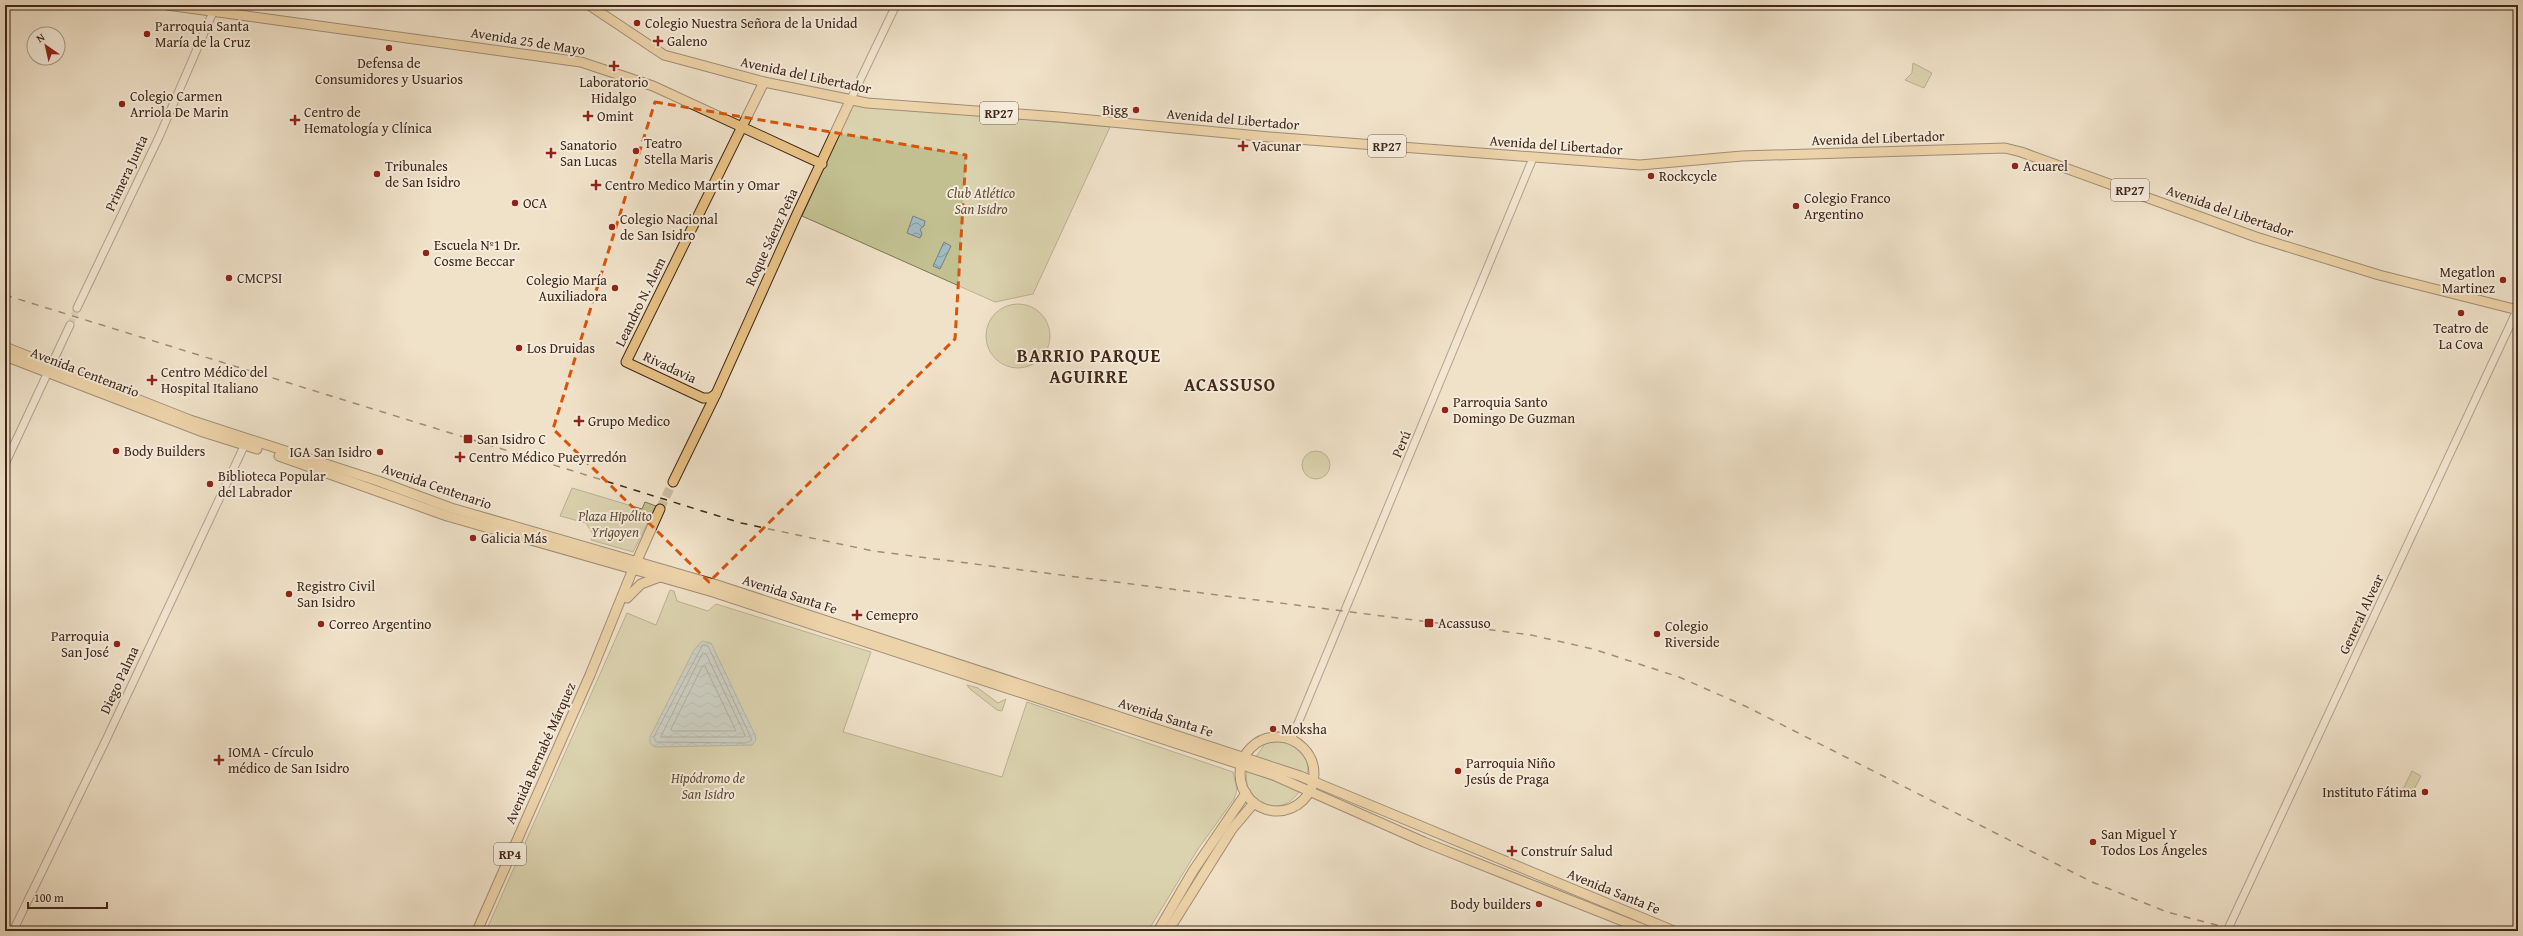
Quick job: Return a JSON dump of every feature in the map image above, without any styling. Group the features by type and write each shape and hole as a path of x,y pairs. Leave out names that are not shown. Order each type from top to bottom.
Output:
{"main road":[{"path":"167,5 214,8"},
{"name":"Avenida del Libertador","path":"589,5 664,55 764,82 850,101 1533,158 1656,165 1742,156 2005,148 2021,152 2256,237 2379,275 2518,310"},
{"name":"Avenida 25 de Mayo","path":"214,8 581,62 653,86 822,164"},
{"name":"Leandro N. Alem","path":"626,362 764,82"},
{"name":"Roque Sáenz Peña","path":"673,482 716,394 797,214 822,164 850,101"},
{"name":"Avenida Centenario","path":"5,347 203,432 246,442 378,481 451,508 636,564"},
{"name":"Avenida Centenario","path":"5,356 50,367"},
{"name":"Rivadavia","path":"626,362 703,398 710,398 716,394"},
{"name":"Rivadavia","path":"703,398 706,405 704,417"},
{"name":"RP4","path":"636,564 660,509"},
{"name":"Avenida Santa Fe","path":"636,564 662,576 1152,731"},
{"name":"Avenida Santa Fe","path":"636,564 1243,761 1435,834 1674,931"},
{"name":"Avenida Bernabé Márquez","path":"590,675 599,664 627,598 636,576 636,564"},
{"name":"Avenida Bernabé Márquez","path":"477,931 590,675 636,564"},
{"path":"627,598 641,584 662,576"},
{"path":"1278,737 1292,740 1308,753 1314,768 1312,786 1300,803 1286,810 1270,810 1254,803 1246,793 1241,782 1243,761 1256,744 1264,739 1278,737"},
{"name":"Avenida Santa Fe","path":"1312,786 1424,842 1648,931"},
{"path":"1158,931 1193,871 1246,793"},
{"path":"1168,931 1232,829 1254,803"}],"street":[{"name":"Roque Sáenz Peña","path":"850,101 896,5"},
{"name":"Primera Junta","path":"77,308 161,132 214,8"},
{"name":"Perú","path":"1292,740 1350,596 1533,158"},
{"name":"General Alvear","path":"2227,931 2518,310"},
{"path":"5,464 70,324"},
{"name":"Diego Palma","path":"13,931 105,742 246,442"}],"highlighted area":[{"path":"655,102 966,155 955,339 709,582 553,429"}],"green space":[{"path":"1913,63 1932,73 1924,88 1905,80 1912,73"},
{"name":"Club Atlético San Isidro","path":"853,104 1110,127 1033,294 995,302 802,216"},
{"path":"1012,304 1024,304 1041,313 1048,324 1050,336 1048,348 1041,359 1024,368 1012,368 1000,363 991,354 986,342 986,330 991,318 1000,309"},
{"path":"1316,451 1326,455 1330,465 1326,475 1316,479 1306,475 1302,465 1306,455"},
{"name":"Plaza Hipólito Yrigoyen","path":"572,488 642,509 645,502 656,506 633,552 591,540 593,534 586,523 560,516"},
{"name":"Hipódromo de San Isidro","path":"670,590 674,591 677,601 708,611 716,604 871,652 843,732 1002,777 1027,702 1233,772 1237,790 1234,799 1198,849 1148,931 486,931 627,613 656,625"},
{"path":"967,685 978,688 998,703 1006,699 1002,711 997,710"},
{"path":"1281,740 1294,744 1303,752 1306,757 1308,769 1307,776 1255,758 1265,744"},
{"path":"1247,771 1300,790 1293,799 1284,804 1274,806 1265,804 1257,800 1250,793 1247,783"},
{"path":"2412,771 2421,776 2409,799 2400,795"}],"water":[{"path":"913,216 925,221 924,226 920,229 922,234 920,238 907,233"},
{"path":"944,242 951,246 940,269 933,266"},
{"path":"702,641 711,643 756,740 752,745 655,747 650,743 650,737 694,650"}],"tunnel":[{"path":"70,325 77,308"},
{"path":"660,509 673,482"}],"railway":[{"path":"5,295 741,523 873,551 1531,635 1593,649 1679,677 1745,706 2092,882 2167,912 2239,931"}],"place":[{"name":"Colegio Nuestra Señora de la Unidad","path":"637,23"},
{"name":"Parroquia Santa María de la Cruz","path":"147,34"},
{"name":"Galeno","path":"658,41"},
{"name":"Defensa de Consumidores y Usuarios","path":"389,48"},
{"name":"Laboratorio Hidalgo","path":"614,66"},
{"name":"Colegio Carmen Arriola De Marin","path":"122,104"},
{"name":"Bigg","path":"1136,110"},
{"name":"Omint","path":"588,116"},
{"name":"Centro de Hematología y Clínica","path":"295,120"},
{"name":"Vacunar","path":"1243,146"},
{"name":"Teatro Stella Maris","path":"636,151"},
{"name":"Sanatorio San Lucas","path":"551,153"},
{"name":"Acuarel","path":"2015,166"},
{"name":"Tribunales de San Isidro","path":"377,174"},
{"name":"Rockcycle","path":"1651,176"},
{"name":"Centro Medico Martin y Omar","path":"596,185"},
{"name":"OCA","path":"515,203"},
{"name":"Colegio Franco Argentino","path":"1796,206"},
{"name":"Colegio Nacional de San Isidro","path":"612,227"},
{"name":"Escuela Nº1 Dr. Cosme Beccar","path":"426,253"},
{"name":"CMCPSI","path":"229,278"},
{"name":"Megatlon Martinez","path":"2503,280"},
{"name":"Colegio María Auxiliadora","path":"615,288"},
{"name":"Teatro de La Cova","path":"2461,313"},
{"name":"Los Druidas","path":"519,348"},
{"name":"Centro Médico del Hospital Italiano","path":"152,380"},
{"name":"Parroquia Santo Domingo De Guzman","path":"1445,410"},
{"name":"Grupo Medico","path":"579,421"},
{"name":"San Isidro C","path":"468,439"},
{"name":"Body Builders","path":"116,451"},
{"name":"IGA San Isidro","path":"380,452"},
{"name":"Centro Médico Pueyrredón","path":"460,457"},
{"name":"Biblioteca Popular del Labrador","path":"210,484"},
{"name":"Galicia Más","path":"473,538"},
{"name":"Registro Civil San Isidro","path":"289,594"},
{"name":"Cemepro","path":"857,615"},
{"name":"Acassuso","path":"1429,623"},
{"name":"Correo Argentino","path":"321,624"},
{"name":"Colegio Riverside","path":"1657,634"},
{"name":"Parroquia San José","path":"117,644"},
{"name":"Moksha","path":"1273,729"},
{"name":"IOMA - Círculo médico de San Isidro","path":"219,760"},
{"name":"Parroquia Niño Jesús de Praga","path":"1458,771"},
{"name":"Instituto Fátima","path":"2425,792"},
{"name":"San Miguel Y Todos Los Ángeles","path":"2093,842"},
{"name":"Construír Salud","path":"1512,851"},
{"name":"Body builders","path":"1539,904"}],"district":[{"name":"BARRIO PARQUE AGUIRRE","path":"1089,365"},
{"name":"ACASSUSO","path":"1230,384"}]}
